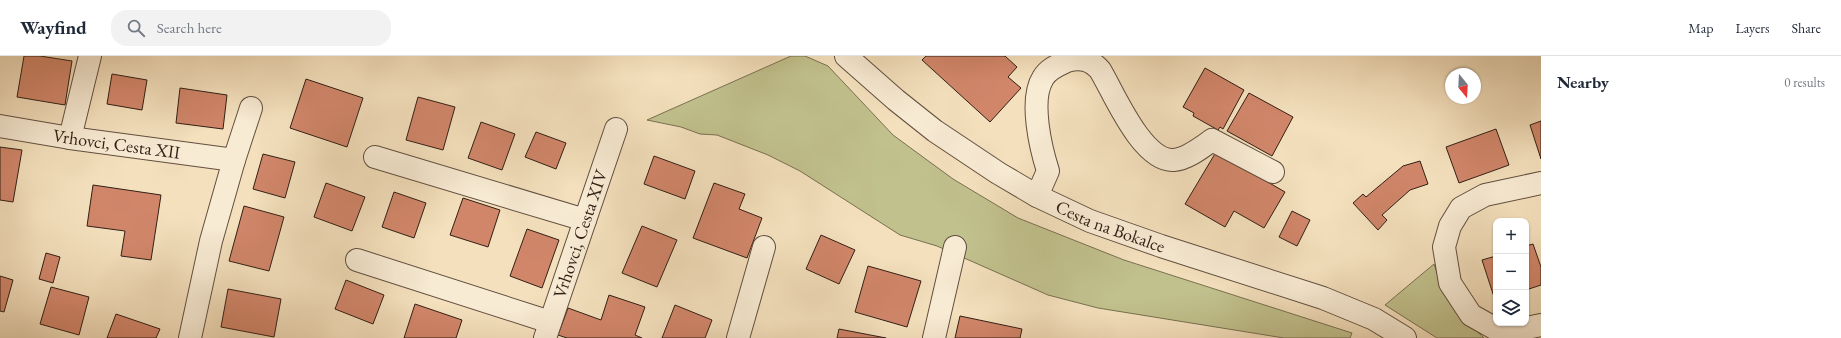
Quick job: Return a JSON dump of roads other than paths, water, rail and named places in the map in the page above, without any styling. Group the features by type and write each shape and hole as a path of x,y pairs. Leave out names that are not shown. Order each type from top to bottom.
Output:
{"street":[{"path":"70,138 90,56"},
{"name":"Cesta na Bokalce","path":"846,56 896,100 935,131 998,173 1037,196 1090,221 1154,244 1323,298 1374,319 1405,338"},
{"path":"1037,196 1048,171 1041,144 1036,113 1042,79 1051,69 1073,60 1086,60 1094,64 1100,70 1129,122 1143,143 1153,153 1163,159 1174,160 1185,157 1197,151 1212,140 1273,172"},
{"path":"190,338 211,241 234,160 251,108"},
{"name":"Vrhovci, Cesta XII","path":"0,126 70,138 234,160"},
{"name":"Vrhovci, Cesta XIV","path":"548,330 616,129"},
{"path":"375,157 584,220"},
{"path":"1541,183 1485,195 1461,208 1450,226 1444,247 1450,283 1471,315 1504,336 1541,325"},
{"path":"738,338 764,247"},
{"path":"934,338 954,247"},
{"path":"357,260 548,330"}]}
